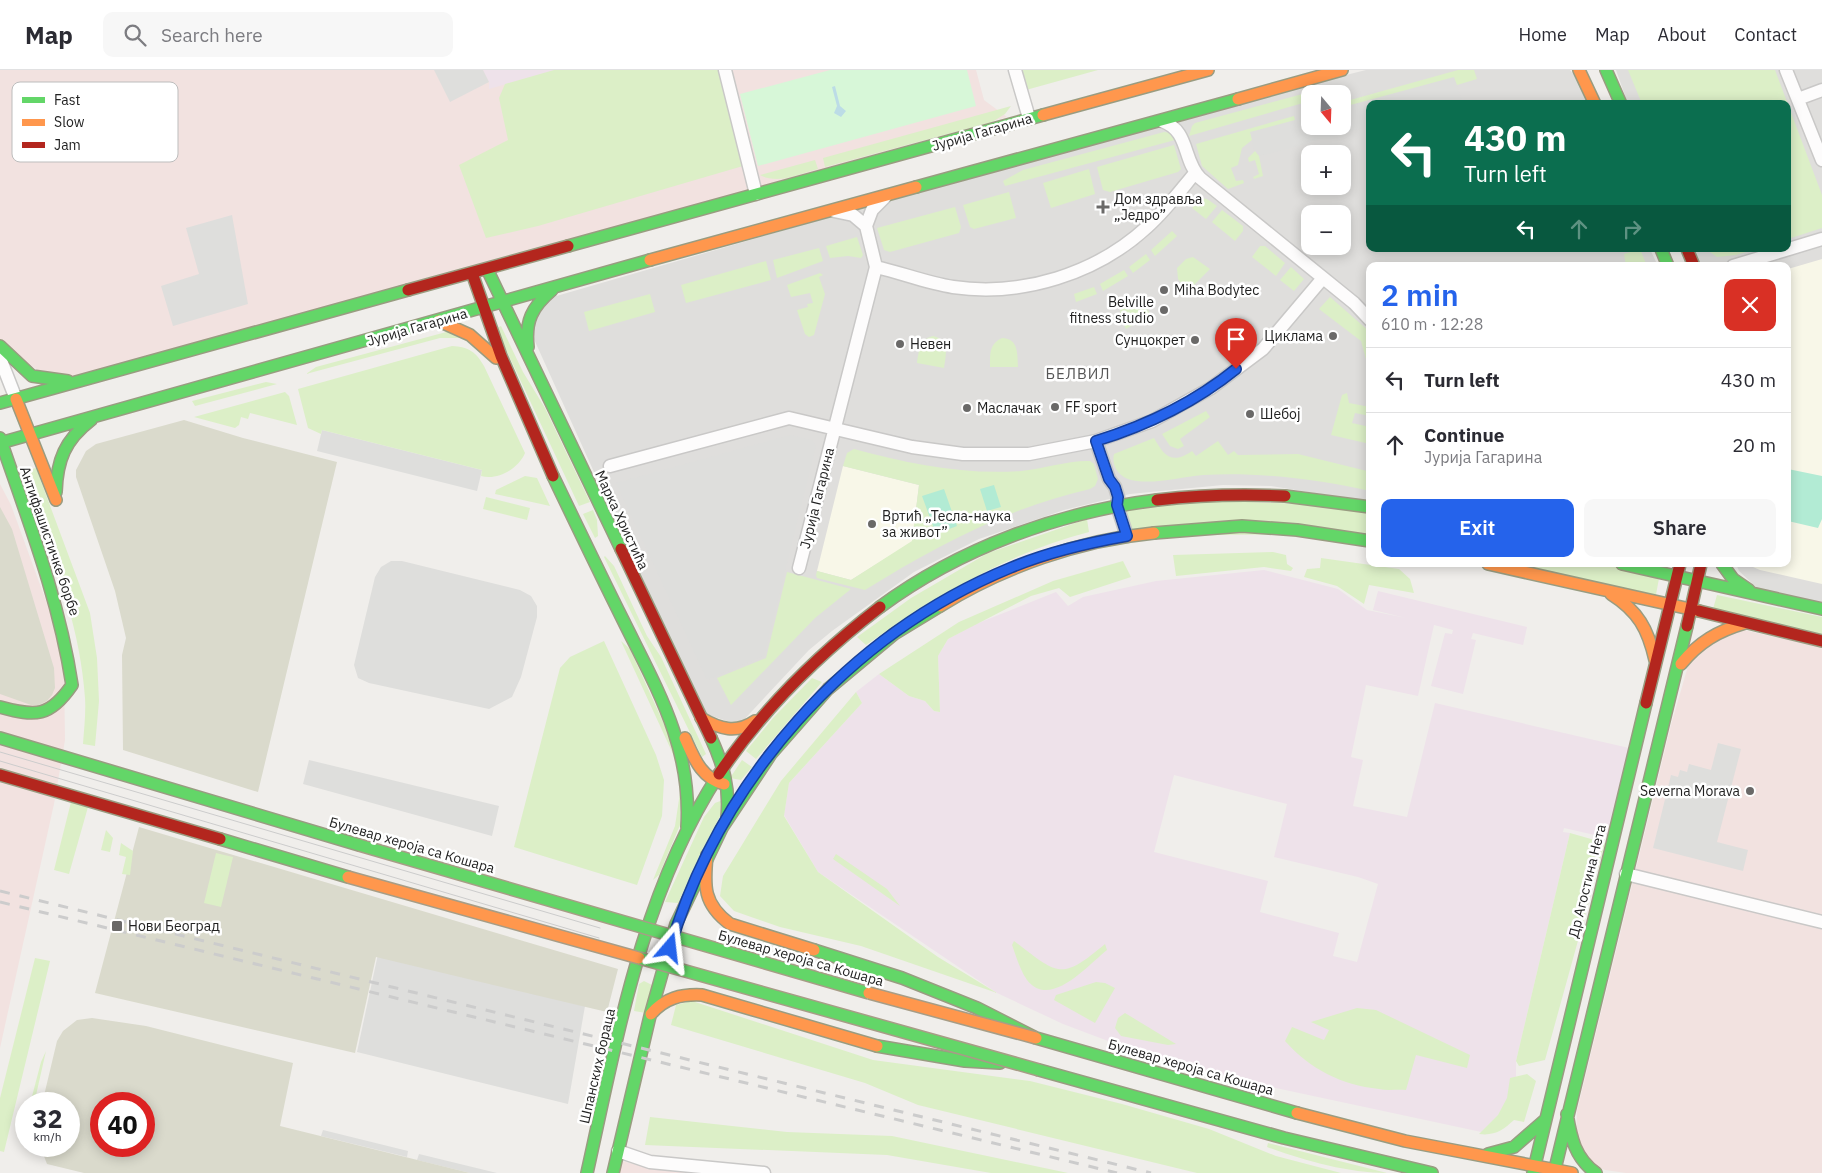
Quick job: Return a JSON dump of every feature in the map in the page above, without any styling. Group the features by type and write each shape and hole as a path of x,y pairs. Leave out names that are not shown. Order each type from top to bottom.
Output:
{"main road":[{"name":"Јурија Гагарина","path":"0,403 1208,70"},
{"name":"Јурија Гагарина","path":"0,441 30,435 439,321 556,286 1342,70"},
{"path":"1579,70 1593,100"},
{"path":"1606,70 1619,100"},
{"name":"Марка Христића","path":"487,269 530,359 666,709 680,750 685,772 688,800 686,832"},
{"name":"Марка Христића","path":"472,273 482,308 510,374 604,549 701,718 723,767 729,799 727,818"},
{"path":"530,359 526,329 528,317 539,300 556,286"},
{"path":"439,321 469,332 480,340 510,374"},
{"path":"0,346 32,376 47,380 78,381"},
{"name":"Антифашистичке борбе","path":"16,399 56,500 56,472 65,444 80,428 96,416"},
{"name":"Антифашистичке борбе","path":"0,441 50,580 64,629 72,685 54,708 39,715 21,713 0,707"},
{"path":"0,477 20,500"},
{"path":"686,832 723,767 764,715 803,673 849,631 901,592 976,551 1049,523 1117,505 1189,494 1253,492 1366,504"},
{"path":"803,673 840,663 978,582 1050,553 1127,536 1199,527 1246,526 1301,530 1366,540"},
{"path":"1502,567 1671,604 1822,641"},
{"path":"1635,567 1822,609"},
{"name":"Др Агостина Нета","path":"1534,1170 1679,567"},
{"path":"1554,1172 1678,669 1700,567"},
{"path":"1725,567 1740,585 1756,594"},
{"path":"1600,588 1624,602 1644,621 1650,634 1656,665"},
{"path":"1678,669 1696,645 1707,636 1745,623"},
{"path":"613,1173 651,1014 680,913 707,855 749,782 803,714 840,663 849,631"},
{"name":"Марка Христића","path":"666,709 680,729 706,777 714,782"},
{"path":"701,718 721,729 733,731 746,728 764,715"},
{"name":"Булевар хероја са Кошара","path":"0,738 782,969 1333,1123 1534,1170 1572,1173"},
{"path":"0,775 348,877 1305,1144 1432,1173"},
{"path":"714,782 727,784 749,782"},
{"name":"Шпанских бораца","path":"587,1173 637,967 651,920 686,832"},
{"path":"707,855 704,883 708,900 718,915 730,924 902,978 940,992 1041,1040"},
{"path":"651,1014 666,1001 687,994 734,1004 902,1052 965,1062 1022,1064"},
{"path":"1567,1114 1572,1145 1576,1154 1596,1173"},
{"path":"1479,1156 1501,1152 1514,1147 1535,1131 1545,1120"}],"street":[{"path":"725,70 756,194"},
{"path":"1015,70 1029,118"},
{"path":"1786,70 1822,160"},
{"path":"1798,99 1822,90"},
{"path":"1193,112 1185,126 1184,139 1195,173 1354,303 1366,316"},
{"path":"1162,121 1170,124 1184,139"},
{"path":"876,266 931,283 966,288 1013,288 1059,278 1093,264 1133,239 1160,214 1195,173"},
{"path":"834,211 853,216 866,226 872,210 886,196"},
{"name":"Јурија Гагарина","path":"799,568 876,266 866,226"},
{"path":"1791,248 1822,239"},
{"path":"1746,262 1779,252"},
{"path":"610,466 784,419 835,428 912,447 981,456 1029,454 1096,441 1152,421 1211,388 1263,349 1323,278"},
{"path":"0,358 16,399"},
{"path":"1096,441 1109,479 1115,487 1118,497 1117,505 1127,536"},
{"path":"1626,874 1822,922"},
{"path":"618,1151 650,1162 764,1173"}],"shaded area":[{"path":"0,70 976,70 984,100 1007,117 88,376 47,377 0,342"},
{"path":"434,70 483,70 489,82 450,102"},
{"path":"483,70 556,70 489,89 489,82"},
{"path":"1366,70 1570,70 1577,79 1585,100 1366,100 1366,252 1651,252 1656,262 1366,262 1366,501 1271,486 1223,485 1130,494 1064,510 979,539 914,572 832,631 809,650 739,725 703,713 533,337 536,315 553,297 1162,121 1301,86 1301,135 1351,135 1351,85 1306,85"},
{"path":"1616,70 1822,70 1822,603 1758,589 1737,567 1791,567 1791,262 1697,262 1693,252 1791,252 1791,100 1627,100"},
{"path":"1454,77 1462,100 1369,100"},
{"path":"1366,101 1366,127 1351,131 1351,105"},
{"path":"1301,118 1301,135 1337,135 1256,157 1249,132"},
{"path":"232,215 248,304 173,326 161,286 199,274 186,228"},
{"path":"1822,259 1822,584 1753,567 1791,567 1791,268"},
{"path":"184,420 243,438 337,462 258,792 123,750 122,655 126,638 115,591 76,477 76,470 86,451 96,444"},
{"path":"322,430 482,470 477,491 317,451"},
{"path":"790,435 812,440 816,446 764,656 707,680 616,483"},
{"name":"Вртић „Тесла-наука за живот”","path":"843,466 919,485 912,542 851,580 817,571"},
{"path":"0,484 11,505 50,612 64,671 65,740 54,804 0,1048"},
{"path":"0,507 12,529 54,668 55,688 47,701 39,705 31,705 0,694"},
{"path":"391,561 402,561 520,590 531,596 537,606 537,617 521,677 512,697 489,709 369,683 358,678 354,665 375,577 381,567"},
{"path":"1264,570 1338,589 1367,610 1406,618 1373,610 1378,591 1527,627 1523,645 1473,633 1471,639 1476,640 1463,694 1431,686 1445,633 1452,634 1453,630 1434,625 1418,696 1366,685 1351,757 1363,760 1353,806 1407,817 1435,703 1629,748 1608,838 1564,828 1563,832 1570,833 1516,1061 1516,1089 1486,1133 1238,1080 1132,1050 1063,1024 997,993 818,872 784,815 789,783 862,703 856,692 879,674 909,696 925,701 934,711 940,712 938,656 948,639 976,624 1056,592 1068,606 1083,597 1156,581","holes":["1174,775 1287,804 1274,857 1358,877 1378,884 1357,962 1333,956 1339,933 1260,912 1268,881 1154,852"]},
{"path":"1743,630 1822,647 1822,1173 1626,1173 1605,1170 1593,1165 1576,1143 1577,1111 1671,725 1688,666 1702,647"},
{"path":"1718,743 1741,749 1717,842 1748,850 1743,871 1653,848 1671,775 1678,777 1680,770 1687,772 1689,764 1711,770"},
{"path":"309,760 499,806 492,836 303,784"},
{"path":"139,827 618,969 607,1012 376,957 355,1053 95,993"},
{"path":"378,954 585,1006 568,1104 357,1052"},
{"path":"92,1018 146,1026 293,1063 280,1126 470,1173 84,1173 47,1164 44,1157 80,1157 80,1092 45,1092 57,1041 63,1031 77,1020"},
{"path":"323,1130 408,1151 407,1157 321,1136"},
{"path":"419,1154 497,1173 470,1173 417,1160"},
{"path":"622,1161 653,1169 692,1173 619,1173"}],"green space":[{"path":"554,70 723,70 743,166 538,226 486,238 459,165 508,140 499,98 505,84"},
{"path":"830,70 967,70 976,106 758,166 740,94"},
{"path":"1020,70 1098,70 1026,90"},
{"path":"1458,70 1474,70 1477,79 1457,85 1454,77 1351,105 1351,100"},
{"path":"1628,70 1775,70 1786,100 1640,100"},
{"path":"1301,94 1301,104 1189,136 1195,123"},
{"path":"1011,106 1005,114 992,122 825,167 823,158"},
{"path":"1791,113 1822,195 1822,228 1791,238"},
{"path":"1294,116 1295,120 1250,132 1252,140 1242,148 1238,165 1231,168 1236,181 1243,180 1244,183 1228,189 1202,166 1196,144"},
{"path":"1164,132 1170,133 1175,140 1005,186 1003,181 1023,170"},
{"path":"1174,145 1181,169 1178,172 1110,192 1103,190 1097,167"},
{"path":"1255,151 1259,156 1263,176 1254,179 1253,177 1259,174 1255,160 1249,162 1248,158"},
{"path":"815,160 818,169 796,176 774,179 760,175"},
{"path":"1089,169 1095,194 1051,208 1043,183"},
{"path":"1009,192 1016,218 974,229 970,227 963,205"},
{"path":"1201,198 1207,199 1217,206 1206,219 1192,208"},
{"path":"955,207 961,227 959,233 890,252 884,250 877,228"},
{"path":"1222,210 1243,226 1243,231 1235,241 1212,222"},
{"path":"1172,231 1177,236 1155,256 1151,250"},
{"path":"857,237 863,255 861,258 848,256 830,258 826,246"},
{"path":"1260,246 1265,246 1285,263 1276,276 1252,257"},
{"path":"819,248 823,261 777,278 773,260"},
{"path":"1641,252 1645,262 1625,262 1624,254"},
{"path":"1710,252 1746,252 1736,255 1717,257"},
{"path":"1146,254 1150,260 1133,273 1129,267"},
{"path":"1193,257 1210,269 1188,291 1178,279 1177,268 1186,259"},
{"path":"766,261 771,280 686,303 681,285"},
{"path":"1291,267 1304,279 1294,291 1280,280"},
{"path":"1124,270 1128,276 1103,291 1100,284"},
{"path":"820,273 823,275 819,277 825,294 814,335 809,337 805,334 797,310 808,307 807,304 813,303 810,293 791,297 787,285"},
{"path":"1094,287 1097,294 1076,302 1074,294"},
{"path":"650,294 655,312 589,331 584,312"},
{"path":"1330,297 1366,328 1366,359 1361,341 1319,309"},
{"path":"1131,299 1143,303 1151,315 1126,329 1120,312 1123,305"},
{"path":"501,326 523,372 545,408 590,502 579,506 496,328"},
{"path":"450,331 462,338 440,338 306,374 316,367"},
{"path":"933,336 942,341 946,348 944,368 917,363 923,342"},
{"path":"1002,338 1012,341 1014,344 1017,352 1018,367 990,367 992,346"},
{"path":"452,346 467,349 481,361 525,453 518,464 507,472 494,477 481,476 482,470 322,430 321,434 308,428 298,389"},
{"path":"266,382 277,384 195,406 192,401"},
{"path":"285,392 289,396 297,425 250,413 248,419 241,417 239,425 235,428 194,417"},
{"path":"1347,393 1349,403 1366,406 1366,415 1355,413 1352,423 1366,426 1366,443 1331,435 1342,395"},
{"path":"1206,411 1210,417 1180,439 1184,446 1178,449 1170,446 1162,434"},
{"path":"1154,438 1161,450 1169,457 1179,457 1192,451 1196,456 1218,441 1228,455 1234,451 1238,455 1298,454 1366,471 1366,490 1308,480 1224,474 1149,482 1131,480 1120,474 1115,467 1114,454"},
{"path":"854,449 916,464 958,470 1021,471 1090,461 1094,464 1098,479 1095,486 1090,489 1030,507 973,530 918,558 865,590 817,578 817,571 851,580 912,541 919,485 843,466 847,453"},
{"path":"36,468 90,613 97,658 99,701 95,746 83,744 85,698 77,640 70,611 23,471"},
{"path":"1791,470 1822,476 1822,519 1818,528 1791,522"},
{"path":"525,476 537,478 550,506 495,494 496,490"},
{"path":"994,485 1001,507 987,511 980,489"},
{"path":"944,489 957,526 936,534 922,496"},
{"path":"486,497 530,508 527,520 483,509"},
{"path":"1156,498 1366,507 1366,540 1327,534 1127,536 1117,505"},
{"path":"593,510 597,520 598,536 595,538 583,514"},
{"path":"1087,519 1089,532 1029,552 973,578 918,610 866,645 857,637 911,598 988,553"},
{"path":"1273,552 1286,555 1287,564 1293,568 1291,571 1264,567 1176,576 1173,555"},
{"path":"604,557 614,566 647,636 661,657 706,754 702,757"},
{"path":"1321,558 1366,564 1366,567 1399,569 1410,579 1414,593 1369,585 1364,604 1337,586 1304,577 1307,569 1320,568"},
{"path":"1123,561 1131,577 1070,597 1059,588 1031,596 948,639 938,656 940,712 934,711 925,701 909,696 879,674 959,622 1053,581"},
{"path":"1502,567 1635,567 1660,573 1655,600"},
{"path":"787,572 851,589 815,618 731,705 717,678 766,658"},
{"path":"1717,595 1822,617 1822,634 1713,609"},
{"path":"604,641 656,755 664,780 662,816 637,885 514,847 560,668 570,657"},
{"path":"621,641 630,649 673,744 673,754"},
{"path":"812,678 822,682 756,759 746,751 773,718"},
{"path":"856,692 862,703 789,783 784,816 818,872 938,957 997,993 861,946 780,927 734,911 720,896 723,876 781,781"},
{"path":"742,760 752,767 741,780 730,778"},
{"path":"681,786 680,825 659,875 653,880 675,826"},
{"path":"723,800 723,810 678,903 665,902 704,817 715,803"},
{"path":"71,802 88,807 69,874 54,870"},
{"path":"106,830 113,838 110,852 101,850"},
{"path":"1570,833 1605,843 1545,1060 1519,1066 1516,1061"},
{"path":"121,843 133,851 130,875 122,874 126,857 119,855"},
{"path":"216,853 233,857 221,907 204,903"},
{"path":"836,854 887,889 900,906 833,859"},
{"path":"1014,941 1040,961 1059,969 1078,964 1105,944 1107,950 1068,982 1057,988 1047,990 1036,988 1027,980 1012,945"},
{"path":"35,958 50,961 18,1092 15,1092 15,1106 4,1152 0,1151 0,1098"},
{"path":"644,981 652,985 646,1013 634,1011 639,984"},
{"path":"1096,982 1105,983 1115,988 1095,1023 1054,1000 1056,995"},
{"path":"692,1001 873,1060 1030,1081 1122,1104 1209,1129 1276,1156 1341,1173 1197,1173 918,1105 865,1083 671,1025 676,1005"},
{"path":"1357,1008 1376,1010 1470,1055 1467,1068 1416,1055 1406,1090 1382,1090 1352,1084 1327,1074 1305,1060 1285,1041 1292,1027 1324,1040 1329,1030 1311,1022"},
{"path":"1125,1013 1176,1044 1168,1045 1121,1036 1115,1028 1118,1018"},
{"path":"46,1051 37,1092 33,1092"},
{"path":"1527,1074 1536,1081 1524,1122 1514,1120 1498,1132 1479,1134 1498,1115 1507,1098 1510,1078"},
{"path":"650,1117 787,1132 892,1136 1068,1173 991,1173 887,1155 645,1145"},
{"path":"1268,1143 1387,1173 1357,1171 1327,1165 1267,1147"}],"water":[{"path":"835,86 840,106 846,111 841,117 834,113 837,106 832,87"}],"tram line":[{"path":"0,752 600,928"},
{"path":"0,761 599,938"}],"railway":[{"path":"0,891 1151,1173"},
{"path":"0,902 1117,1173"}],"traffic: fast":[{"path":"1606,70 1619,100"},
{"path":"916,187 1238,99"},
{"path":"568,246 1043,115"},
{"path":"1662,252 1666,262"},
{"path":"0,443 650,260"},
{"path":"487,269 621,549"},
{"path":"0,403 408,290"},
{"path":"528,347 527,338 531,315 539,302 552,290"},
{"path":"0,346 32,376 68,381"},
{"path":"56,492 58,470 64,452 75,435 91,420"},
{"path":"0,438 51,591 72,685"},
{"path":"553,476 670,719 684,771 687,798 687,827"},
{"path":"1285,496 1366,506"},
{"path":"880,607 943,567 977,550 1012,536 1084,513 1157,500"},
{"path":"1154,533 1242,526 1297,530 1366,540"},
{"path":"1635,567 1822,609"},
{"path":"1724,567 1733,579 1749,590"},
{"path":"613,1173 650,1016 676,924 722,828 771,754 828,689 894,634 940,606"},
{"path":"1554,1173 1687,626"},
{"path":"0,707 23,712 41,712 57,703 72,685"},
{"path":"1533,1173 1646,703"},
{"path":"0,738 359,845"},
{"path":"711,738 725,776 728,806 727,817"},
{"path":"587,1173 609,1070 635,967 651,917 670,867 692,819 719,774"},
{"path":"220,839 348,877"},
{"path":"359,845 869,993"},
{"path":"814,950 902,978 977,1008 1036,1038 1297,1113"},
{"path":"639,958 1039,1070"},
{"path":"877,1046 965,1061 1000,1063"},
{"path":"1039,1070 1284,1138 1432,1173"},
{"path":"1567,1114 1575,1147 1583,1161 1596,1173"},
{"path":"1488,1154 1514,1147 1545,1120"}],"traffic: slow":[{"path":"1043,115 1208,70"},
{"path":"1238,99 1342,70"},
{"path":"1579,70 1593,100"},
{"path":"650,260 916,187"},
{"path":"439,321 470,335 496,358"},
{"path":"16,399 56,500"},
{"path":"940,606 990,579 1043,558 1098,542 1154,533"},
{"path":"1501,567 1699,611"},
{"path":"1611,594 1635,614 1649,639 1655,660"},
{"path":"1681,664 1702,643 1726,630 1745,623"},
{"path":"701,718 728,729 741,728 755,721"},
{"path":"685,738 695,760 704,772 709,777 724,784"},
{"path":"707,855 707,894 710,902 721,917 730,924 814,950"},
{"path":"348,877 639,958"},
{"path":"869,993 1036,1038"},
{"path":"651,1014 662,1004 674,998 687,995 702,995 877,1046"},
{"path":"1297,1113 1405,1141 1572,1173"}],"traffic: jam":[{"path":"408,290 568,246"},
{"path":"1688,252 1692,262"},
{"path":"472,273 501,356 553,476"},
{"path":"1157,500 1221,495 1285,496"},
{"path":"621,549 711,738"},
{"path":"1646,703 1679,567"},
{"path":"1687,626 1700,567"},
{"path":"719,774 754,728 793,684 835,644 880,607"},
{"path":"1699,611 1822,641"},
{"path":"0,775 220,839"}],"place":[{"name":"Дом здравља „Једро”","path":"1103,207"},
{"name":"Miha Bodytec","path":"1164,290"},
{"name":"Belville fitness studio","path":"1164,310"},
{"name":"Циклама","path":"1333,336"},
{"name":"Сунцокрет","path":"1195,340"},
{"name":"Невен","path":"900,344"},
{"name":"FF sport","path":"1055,407"},
{"name":"Маслачак","path":"967,408"},
{"name":"Шебој","path":"1250,414"},
{"name":"Вртић „Тесла-наука за живот”","path":"872,524"},
{"name":"Severna Morava","path":"1750,791"},
{"name":"Нови Београд","path":"117,926"}],"district":[{"name":"БЕЛВИЛ","path":"1078,374"}],"route":[{"path":"670,948 680,913 707,855 727,818 749,782 803,714 867,653 906,624 952,596 1011,567 1050,553 1082,544 1127,536 1117,505 1118,497 1115,487 1109,479 1096,441 1120,434 1160,417 1192,400 1236,369"}]}
